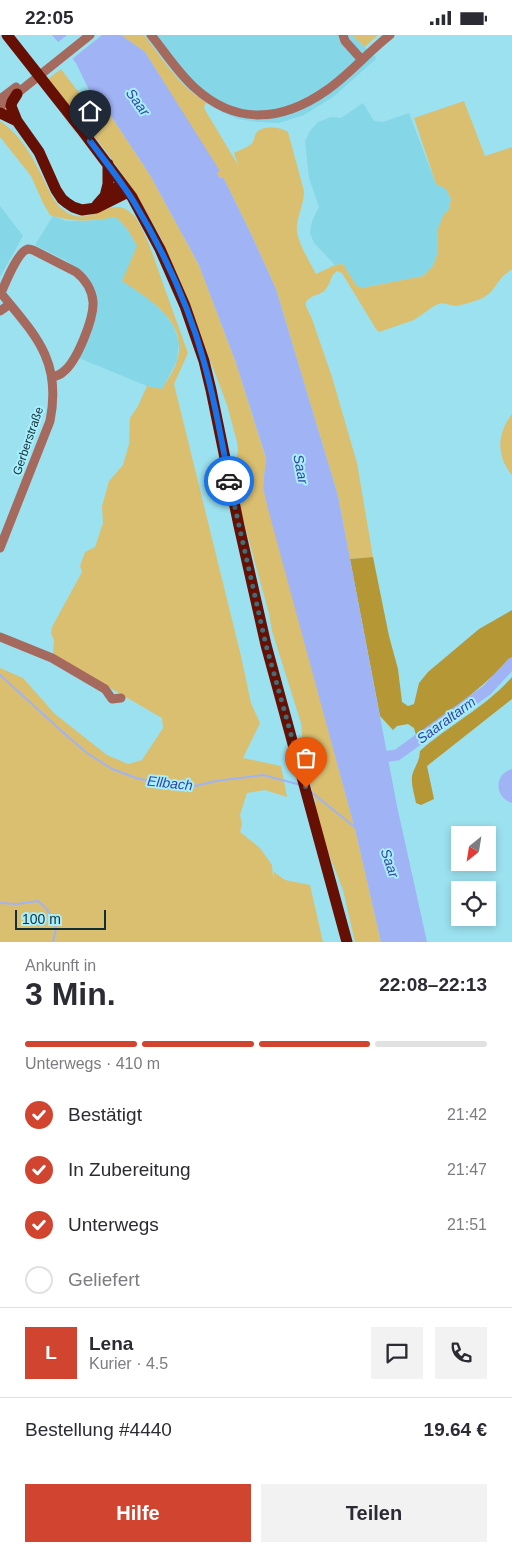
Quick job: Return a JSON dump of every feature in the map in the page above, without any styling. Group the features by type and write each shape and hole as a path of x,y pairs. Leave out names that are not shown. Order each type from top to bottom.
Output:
{"main road":[{"path":"7,35 125,188 167,263 185,306 204,361 266,645 347,942"},
{"path":"16,91 11,106 17,121 39,152 62,199 77,209 92,209 102,206 125,188"},
{"path":"0,113 17,121"},
{"path":"105,196 108,184 108,164"},
{"path":"92,209 105,196 125,188"}],"street":[{"path":"0,107 80,35"},
{"path":"0,99 16,91 90,35"},
{"path":"151,35 184,76 204,96 227,109 254,115 283,112 309,101 328,89 390,35"},
{"path":"343,35 345,41 366,56"},
{"path":"343,35 366,56"},
{"path":"0,91 16,91"},
{"path":"1,295 18,257 28,249 82,276 88,286 93,303 89,327 70,366 63,373 53,377"},
{"name":"Gerberstraße","path":"0,548 50,421 54,405 53,377 40,343 1,295"},
{"path":"0,311 10,304"},
{"path":"0,637 52,658 105,689 112,699 121,698"}],"shaded area":[{"path":"121,35 144,35 180,80 206,102 204,108 238,165 234,153 251,144 256,133 260,130 272,127 288,132 304,191 297,231 304,250 316,274 335,265 343,264 356,285 362,288 423,276 433,266 437,255 438,229 443,216 449,209 451,199 446,189 436,184 414,118 464,101 485,156 512,147 512,269 502,277 491,292 483,298 456,306 441,303 414,320 379,332 342,273 337,271 324,291 308,299 306,302 332,377 357,463 373,557 350,559 338,496 276,289 252,236 223,177 220,178 217,173 219,171 145,52"},
{"path":"144,35 352,35 377,58 333,97 304,115 279,123 257,122 238,119 199,98 177,77"},
{"path":"352,35 378,35 365,47"},
{"path":"61,69 95,114 111,116 150,175 199,265 236,363 266,459 263,487 356,833 381,942 355,942 343,890 323,839 314,806 316,804 308,775 305,771 301,723 272,631 232,478 238,451 227,405 162,240 138,197 105,150 48,79"},
{"path":"363,103 374,121 383,122 409,113 436,184 446,189 451,199 449,209 443,216 438,229 437,255 433,266 423,276 362,288 356,285 343,264 335,265 314,243 310,233 312,221 319,207 309,178 305,141 310,131 318,122 331,117 341,118"},
{"path":"0,121 14,133 25,147 35,162 52,197 60,207 76,216 89,215 109,208 120,207 125,209 136,218 150,247 188,353 174,384 251,703 260,723 243,758 281,766 287,797 265,790 247,793 240,815 242,824 240,832 260,848 272,865 273,878 274,872 285,880 310,885 323,942 0,942 0,668 23,678 55,714 107,755 128,764 142,760 163,728 162,718 53,655 54,640 51,634 52,627 82,572 80,566 85,552 95,547 103,523 102,506 109,481 123,465 129,444 130,418 147,386 162,389 176,365 179,347 172,323 164,313 122,281 137,246 128,230 116,217 83,221 50,215 31,176 0,137"},
{"path":"0,206 23,236 0,277"},
{"path":"53,216 66,221 87,221 116,217 128,230 137,246 150,300 165,314 173,325 179,342 177,361 162,389 147,386 79,358 96,315 96,303 86,276 67,261 35,245"},
{"path":"512,414 512,475 503,460 500,444 503,429"},
{"path":"373,557 389,636 398,669 402,702 408,706 414,704 419,683 428,672 479,629 512,610 512,657 466,699 416,735 414,728 408,724 397,726 393,730 380,716 350,559"},
{"path":"512,677 512,699 427,766 434,799 421,805 416,803 412,778 420,751 491,698"}],"water":[{"name":"Saar","path":"52,35 121,35 145,52 220,171 217,173 220,178 223,177 276,289 338,496 397,806 427,942 381,942 356,833 268,509 263,487 266,458 236,363 199,265 150,175 111,116 89,90 76,63"},
{"path":"512,769 512,803 502,796 498,786 502,776"}],"pier":[{"path":"67,35 102,35 71,60 57,43"}],"waterway":[{"name":"Saaraltarm","path":"374,758 397,755 487,690 512,663"},
{"name":"Ellbach","path":"0,675 87,753 112,769 139,779 195,786 216,781 263,775 301,785"},
{"name":"Ellbach","path":"311,792 356,828"},
{"path":"0,903 17,904 38,901 47,909 56,928 53,942"}],"way so far":[{"path":"229,481 266,645 306,788"}],"route":[{"path":"90,141 132,197 160,249 185,306 204,361 229,481"}]}
